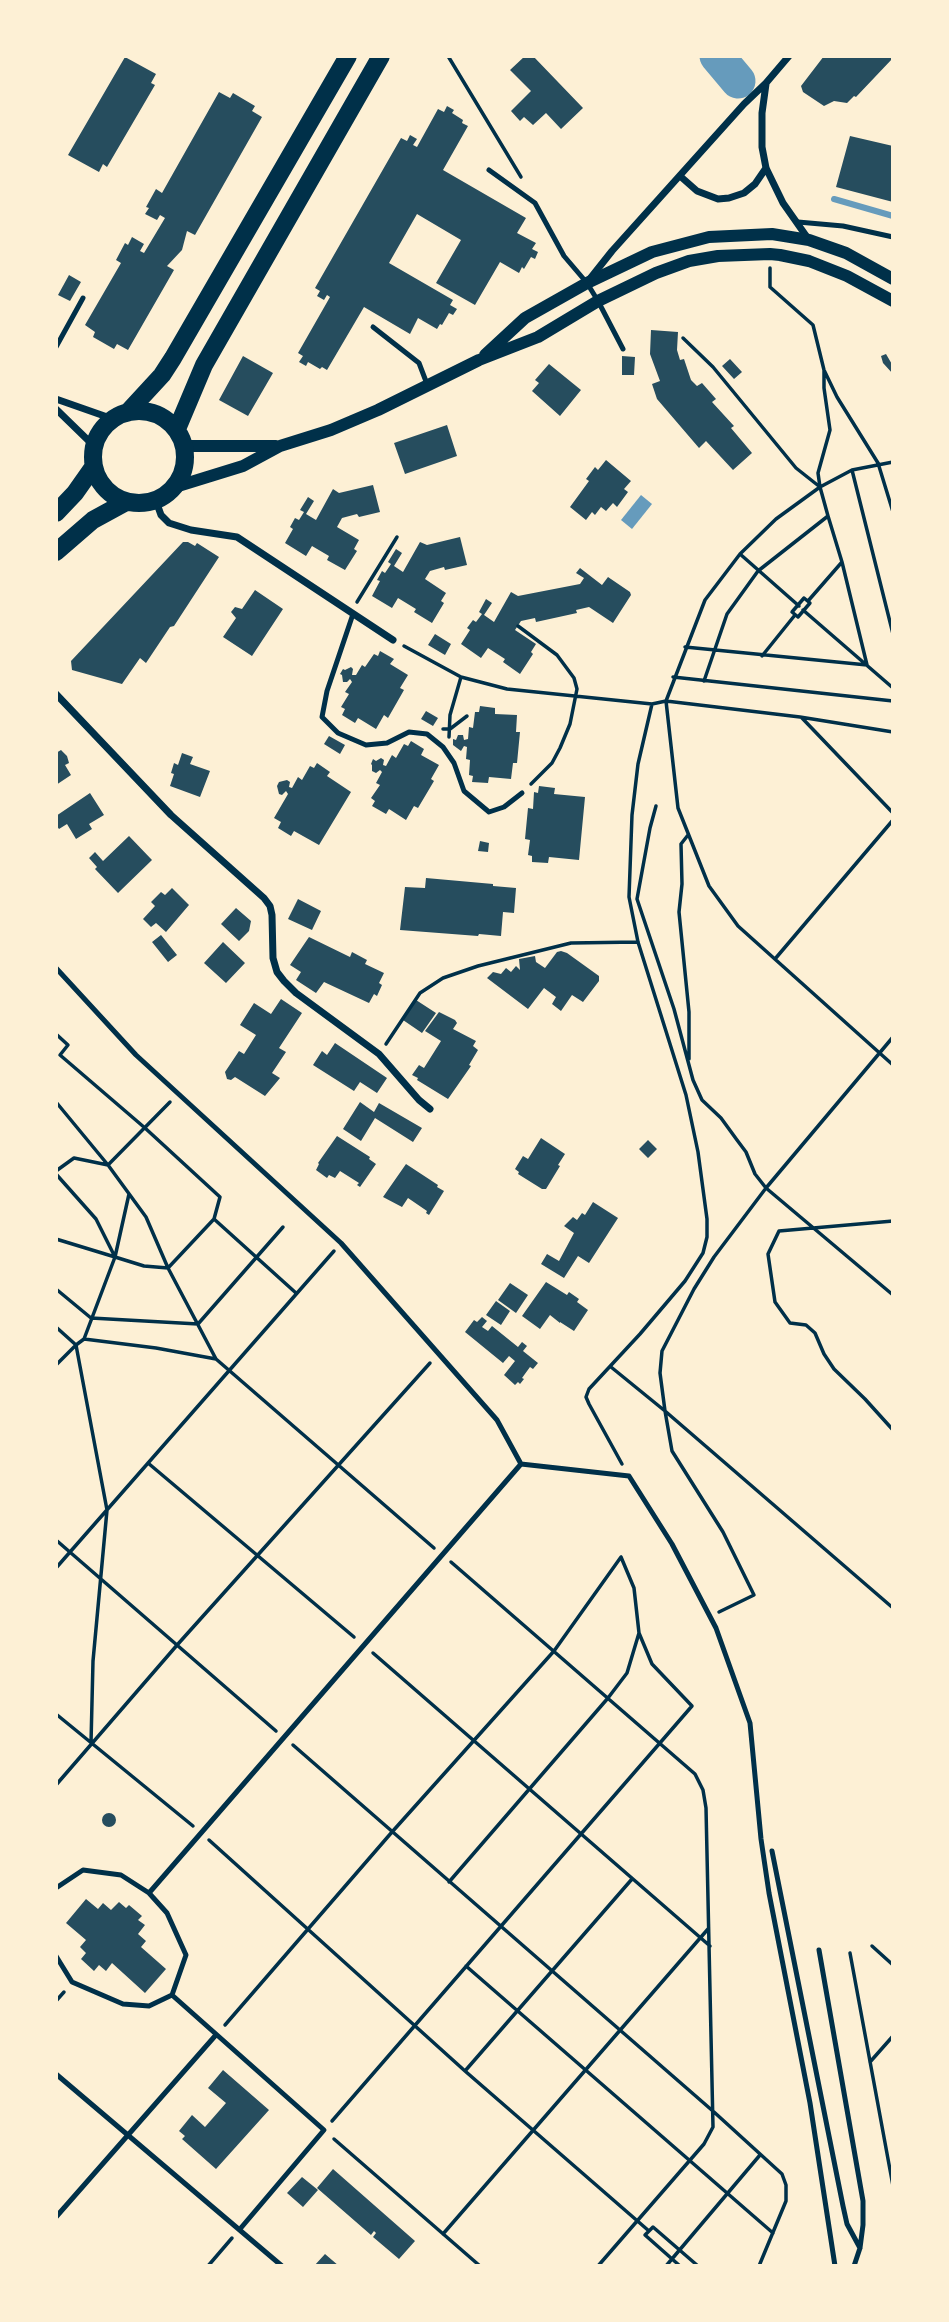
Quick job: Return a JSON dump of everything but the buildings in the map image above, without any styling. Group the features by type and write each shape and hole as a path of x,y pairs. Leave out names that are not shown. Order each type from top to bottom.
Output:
{"main road":[{"path":"120,416 141,411 167,420 177,429 184,446 184,468 175,487 156,501 141,504 126,502 111,495 100,482 93,466 94,446 98,436 162,375 348,56"},
{"path":"177,429 204,365 381,56"},
{"path":"56,513 75,494 93,466"},
{"path":"56,552 93,520 126,502"}],"street":[{"path":"587,283 612,251 789,56"},
{"path":"766,83 762,113 762,147 766,168 783,203 809,240"},
{"path":"680,176 697,191 718,199 729,198 744,193 755,184 766,168"},
{"path":"479,360 525,318 587,283 652,252 709,237 772,234 809,240 846,253 893,279"},
{"path":"175,487 243,467 280,446 331,430 429,387 479,360 538,337 598,301 656,272 689,261 718,256 771,254 809,261 847,276 893,301"},
{"path":"56,399 120,416"},
{"path":"56,409 94,446"},
{"path":"184,446 280,446"},
{"path":"156,501 161,516 169,523 191,530 237,537 393,640"},
{"path":"56,694 171,815 264,898 272,915 273,958 277,972 284,981 296,993 379,1054 430,1109"}],"lane":[{"path":"489,170 535,203 565,256 598,301 623,349"},
{"path":"798,222 843,226 893,237"},
{"path":"56,347 83,298"},
{"path":"373,327 419,363 429,387"},
{"path":"352,614 327,691 322,717 338,733 366,745 387,743 409,733 427,734 454,763 464,791 489,812 504,807 522,793"},
{"path":"56,968 136,1055 341,1242 497,1420 522,1464"},
{"path":"522,1464 629,1476 672,1544 711,1616 750,1723 769,1893 810,2103 835,2266"},
{"path":"149,1892 522,1464"},
{"path":"772,1851 843,2206 847,2224 860,2248"},
{"path":"56,1888 83,1870 121,1875 149,1892 167,1913 186,1955 172,1995 149,2007 123,2004 72,1982 56,1956"},
{"path":"820,1950 863,2201 860,2248 854,2266"},
{"path":"172,1995 215,2036 324,2130 240,2229"},
{"path":"56,2217 215,2036"},
{"path":"56,2074 282,2266"}],"path":[{"path":"448,56 508,153 535,203"},
{"path":"770,280 770,287 813,325 824,370 837,397 878,463 893,512"},
{"path":"683,338 713,367 796,468 820,487"},
{"path":"824,370 830,430 818,472 820,487 842,562 867,665"},
{"path":"893,462 852,470 820,487 776,519 740,554 705,600 673,677 666,701 678,808 709,886 738,926 893,1065"},
{"path":"852,470 893,634"},
{"path":"704,681 727,614 758,571 828,516"},
{"path":"352,614 397,537"},
{"path":"740,554 798,606"},
{"path":"795,615 798,617 810,603 808,601 842,562"},
{"path":"795,615 792,612 804,598 808,601"},
{"path":"804,610 893,688"},
{"path":"762,656 795,615"},
{"path":"518,626 557,655 574,678 578,689 561,748 552,764 522,793"},
{"path":"393,640 461,677 507,689 652,704 666,701 800,716 893,732"},
{"path":"685,647 867,665"},
{"path":"447,753 450,715 461,677"},
{"path":"673,677 893,701"},
{"path":"629,1476 586,1397 589,1389 685,1281 703,1253 707,1237 698,1152 686,1095 638,942 629,897 636,777 652,704"},
{"path":"431,737 438,728 450,729 467,716"},
{"path":"800,716 893,813"},
{"path":"656,806 637,899 660,964 693,1080 702,1100 721,1118 746,1152 755,1174 766,1188 893,1295"},
{"path":"775,959 893,820"},
{"path":"688,834 681,844 680,912 689,1012 689,1064"},
{"path":"629,897 637,899"},
{"path":"379,1054 420,993 443,978 478,966 571,943 638,942"},
{"path":"56,1034 68,1045 56,1060"},
{"path":"711,1616 754,1595 723,1532 672,1451 660,1373 662,1351 714,1256 766,1188 893,1037"},
{"path":"60,1055 220,1197 214,1219 168,1268"},
{"path":"108,1165 178,1093"},
{"path":"56,1102 108,1165 146,1217 168,1268 216,1359 660,1743 695,1774 703,1790 706,1808 713,2127 690,2161 598,2266"},
{"path":"108,1165 74,1158 56,1172 96,1219 115,1257"},
{"path":"56,1365 84,1339 115,1257 130,1194"},
{"path":"214,1219 296,1293"},
{"path":"893,1221 779,1231 768,1254 775,1302 790,1323 806,1325 815,1333 834,1369 865,1398 893,1430"},
{"path":"198,1324 283,1227"},
{"path":"56,1240 144,1266 168,1268"},
{"path":"56,1568 341,1242"},
{"path":"685,1281 694,1289"},
{"path":"56,1289 90,1318 198,1324"},
{"path":"56,1327 76,1345 107,1510 93,1661 91,1745"},
{"path":"84,1339 216,1359"},
{"path":"56,1786 178,1644 438,1354"},
{"path":"610,1367 893,1608"},
{"path":"148,1463 364,1645 710,1946"},
{"path":"56,1540 782,2174 786,2185 786,2200 759,2266"},
{"path":"215,2036 554,1651 621,1557 634,1588 639,1633 652,1664 692,1706 324,2130 480,2266"},
{"path":"449,1882 608,1699 627,1673 639,1633"},
{"path":"56,1714 201,1833 414,2026 649,2231"},
{"path":"465,2071 632,1878"},
{"path":"443,2234 709,1928"},
{"path":"872,1946 893,1965"},
{"path":"850,1953 893,2183"},
{"path":"466,1966 773,2233"},
{"path":"870,2062 893,2036"},
{"path":"666,2266 760,2155"},
{"path":"680,2266 645,2235 653,2227 698,2266"},
{"path":"208,2266 240,2229"}],"water":[{"path":"641,495 652,504 632,529 621,520"}],"waterway":[{"path":"717,56 738,81"},
{"path":"834,199 893,216"}]}
